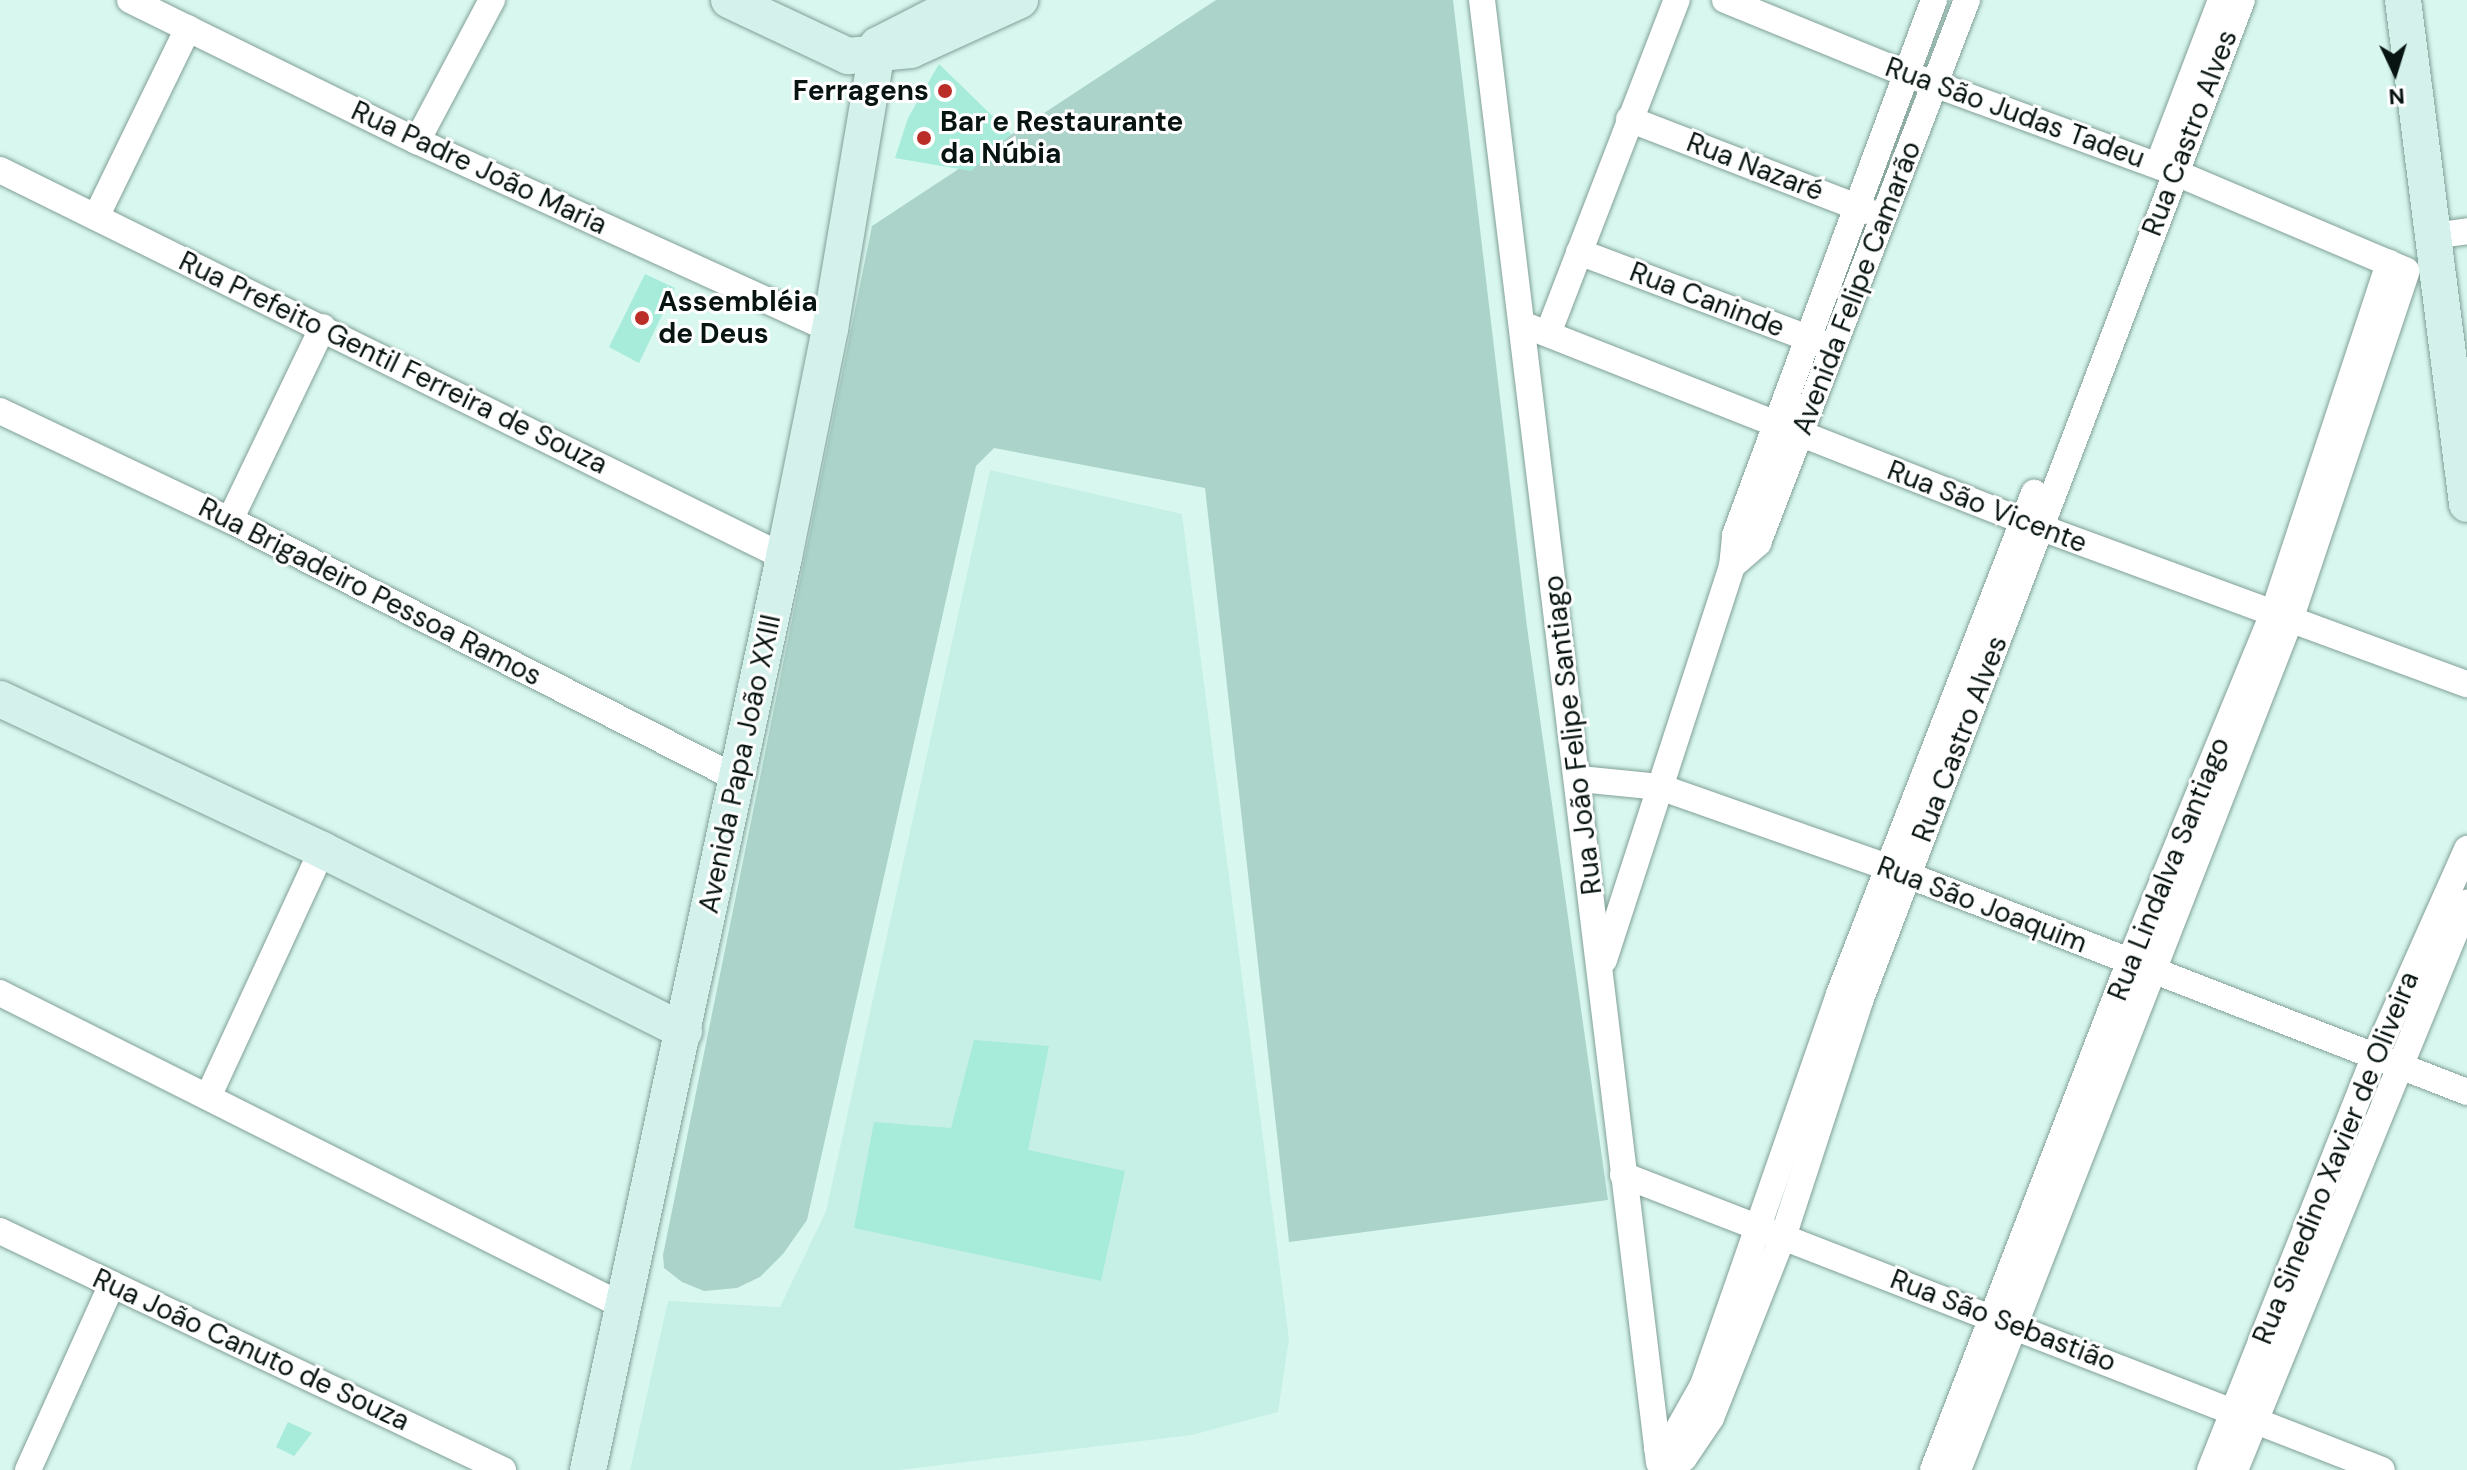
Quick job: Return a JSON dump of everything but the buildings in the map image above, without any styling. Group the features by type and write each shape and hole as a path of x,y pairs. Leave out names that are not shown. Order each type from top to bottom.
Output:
{"main road":[{"path":"729,0 840,55 877,56 911,50 1020,0"},
{"path":"877,56 883,40 966,0"},
{"path":"2403,0 2450,234 2412,271 2467,504"},
{"name":"Avenida Papa João XXIII","path":"588,1470 784,557 830,329 877,56"},
{"path":"0,699 322,850 684,1031"}],"street":[{"name":"Rua Padre João Maria","path":"130,0 417,141 830,329"},
{"path":"417,141 492,0"},
{"name":"Rua João Felipe Santiago","path":"1482,0 1580,779 1623,1175 1662,1463"},
{"path":"1549,331 1677,0"},
{"name":"Rua São Judas Tadeu","path":"1725,0 1935,85 2166,169 2412,271"},
{"name":"Avenida Felipe Camarão","path":"1732,566 1758,543 1801,436 1854,205 1934,0"},
{"name":"Avenida Felipe Camarão","path":"1601,969 1732,566 1735,535 1776,427 1822,343 1880,216 1967,0"},
{"name":"Rua Castro Alves","path":"1662,1463 1684,1458 1711,1418 1849,997 2166,169 2221,0"},
{"name":"Rua Castro Alves","path":"2166,169 2242,0"},
{"path":"96,217 188,28"},
{"name":"Rua Nazaré","path":"1629,119 1880,216"},
{"name":"Rua Prefeito Gentil Ferreira de Souza","path":"0,170 784,557"},
{"name":"Rua Caninde","path":"1579,252 1822,343"},
{"name":"Rua Lindalva Santiago","path":"1958,1470 2005,1323 2140,967 2282,617 2412,271"},
{"name":"Rua São Vicente","path":"1522,324 1549,331 1776,427 2282,617 2463,681"},
{"path":"230,520 323,327"},
{"name":"Rua Brigadeiro Pessoa Ramos","path":"0,411 230,520 738,779"},
{"name":"Rua São Joaquim","path":"1580,779 1660,787 1897,871 2398,1068 2467,1092"},
{"name":"Rua Sinedino Xavier de Oliveira","path":"2235,1470 2243,1414 2374,1058 2467,849"},
{"path":"208,1097 322,850"},
{"name":"Rua Sinedino Xavier de Oliveira","path":"2210,1470 2243,1414 2398,1068 2467,903"},
{"path":"0,993 625,1307"},
{"name":"Rua São Sebastião","path":"1623,1175 1773,1229 2382,1470"},
{"name":"Rua João Canuto de Souza","path":"0,1231 503,1470"},
{"path":"28,1470 112,1284"},
{"name":"Rua Lindalva Santiago","path":"1933,1470 2005,1323"}],"shaded area":[{"path":"1216,0 1453,0 1527,627 1608,1200 1289,1242 1205,488 994,448 976,466 807,1220 783,1254 760,1277 737,1288 704,1291 682,1282 664,1268 663,1255 872,226"},
{"path":"990,470 1182,514 1289,1339 1278,1412 1192,1435 899,1470 630,1470 668,1301 780,1307 826,1211"}],"place":[{"name":"Ferragens","path":"945,91"},
{"name":"Bar e Restaurante da Núbia","path":"924,138"},
{"name":"Assembléia de Deus","path":"642,318"}]}
